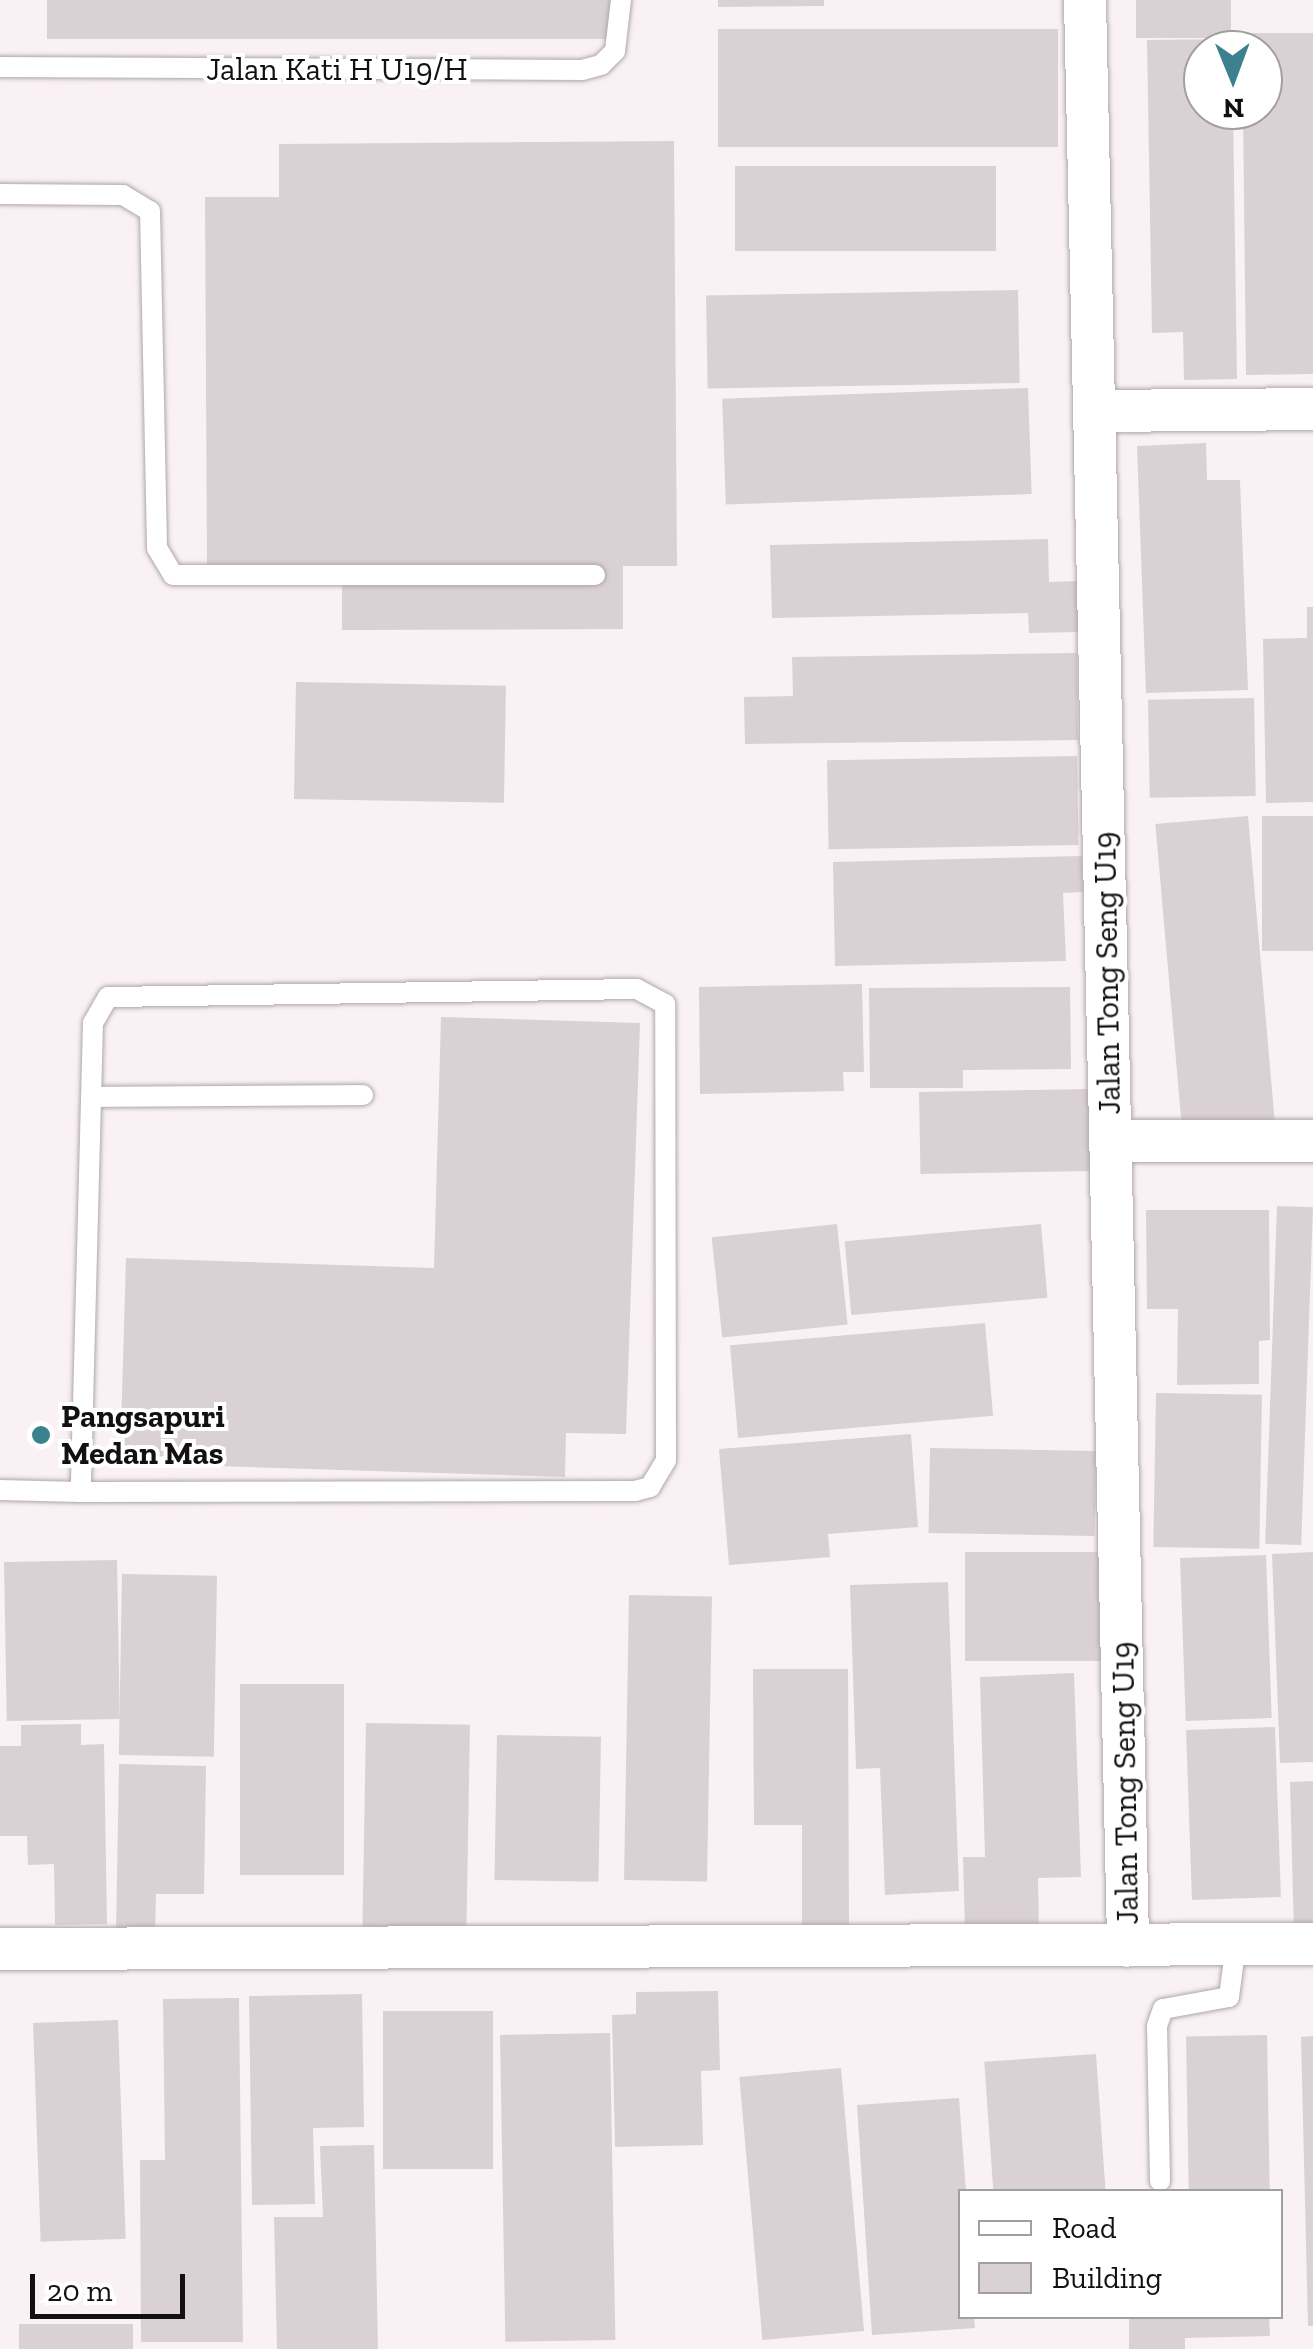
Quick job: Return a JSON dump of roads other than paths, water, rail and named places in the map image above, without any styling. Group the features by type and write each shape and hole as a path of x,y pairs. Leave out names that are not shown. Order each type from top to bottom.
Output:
{"street":[{"name":"Jalan Tong Seng U19","path":"1085,0 1128,1946"},
{"path":"1095,411 1313,410"},
{"path":"1111,1141 1313,1141"},
{"path":"0,1949 1313,1944"}],"lane":[{"name":"Jalan Kati H U19/H","path":"0,67 582,70 600,65 615,51 621,0"},
{"path":"0,194 124,196 150,211 157,548 173,574 595,575"},
{"path":"0,1490 81,1492 635,1490 650,1487 666,1460 669,1019 654,992 124,993 97,1008 91,1097 81,1492"},
{"path":"91,1097 363,1096"},
{"path":"1160,2182 1156,2026 1163,2009 1229,1996 1236,1944"}],"place":[{"name":"Pangsapuri Medan Mas","path":"41,1435"}]}
